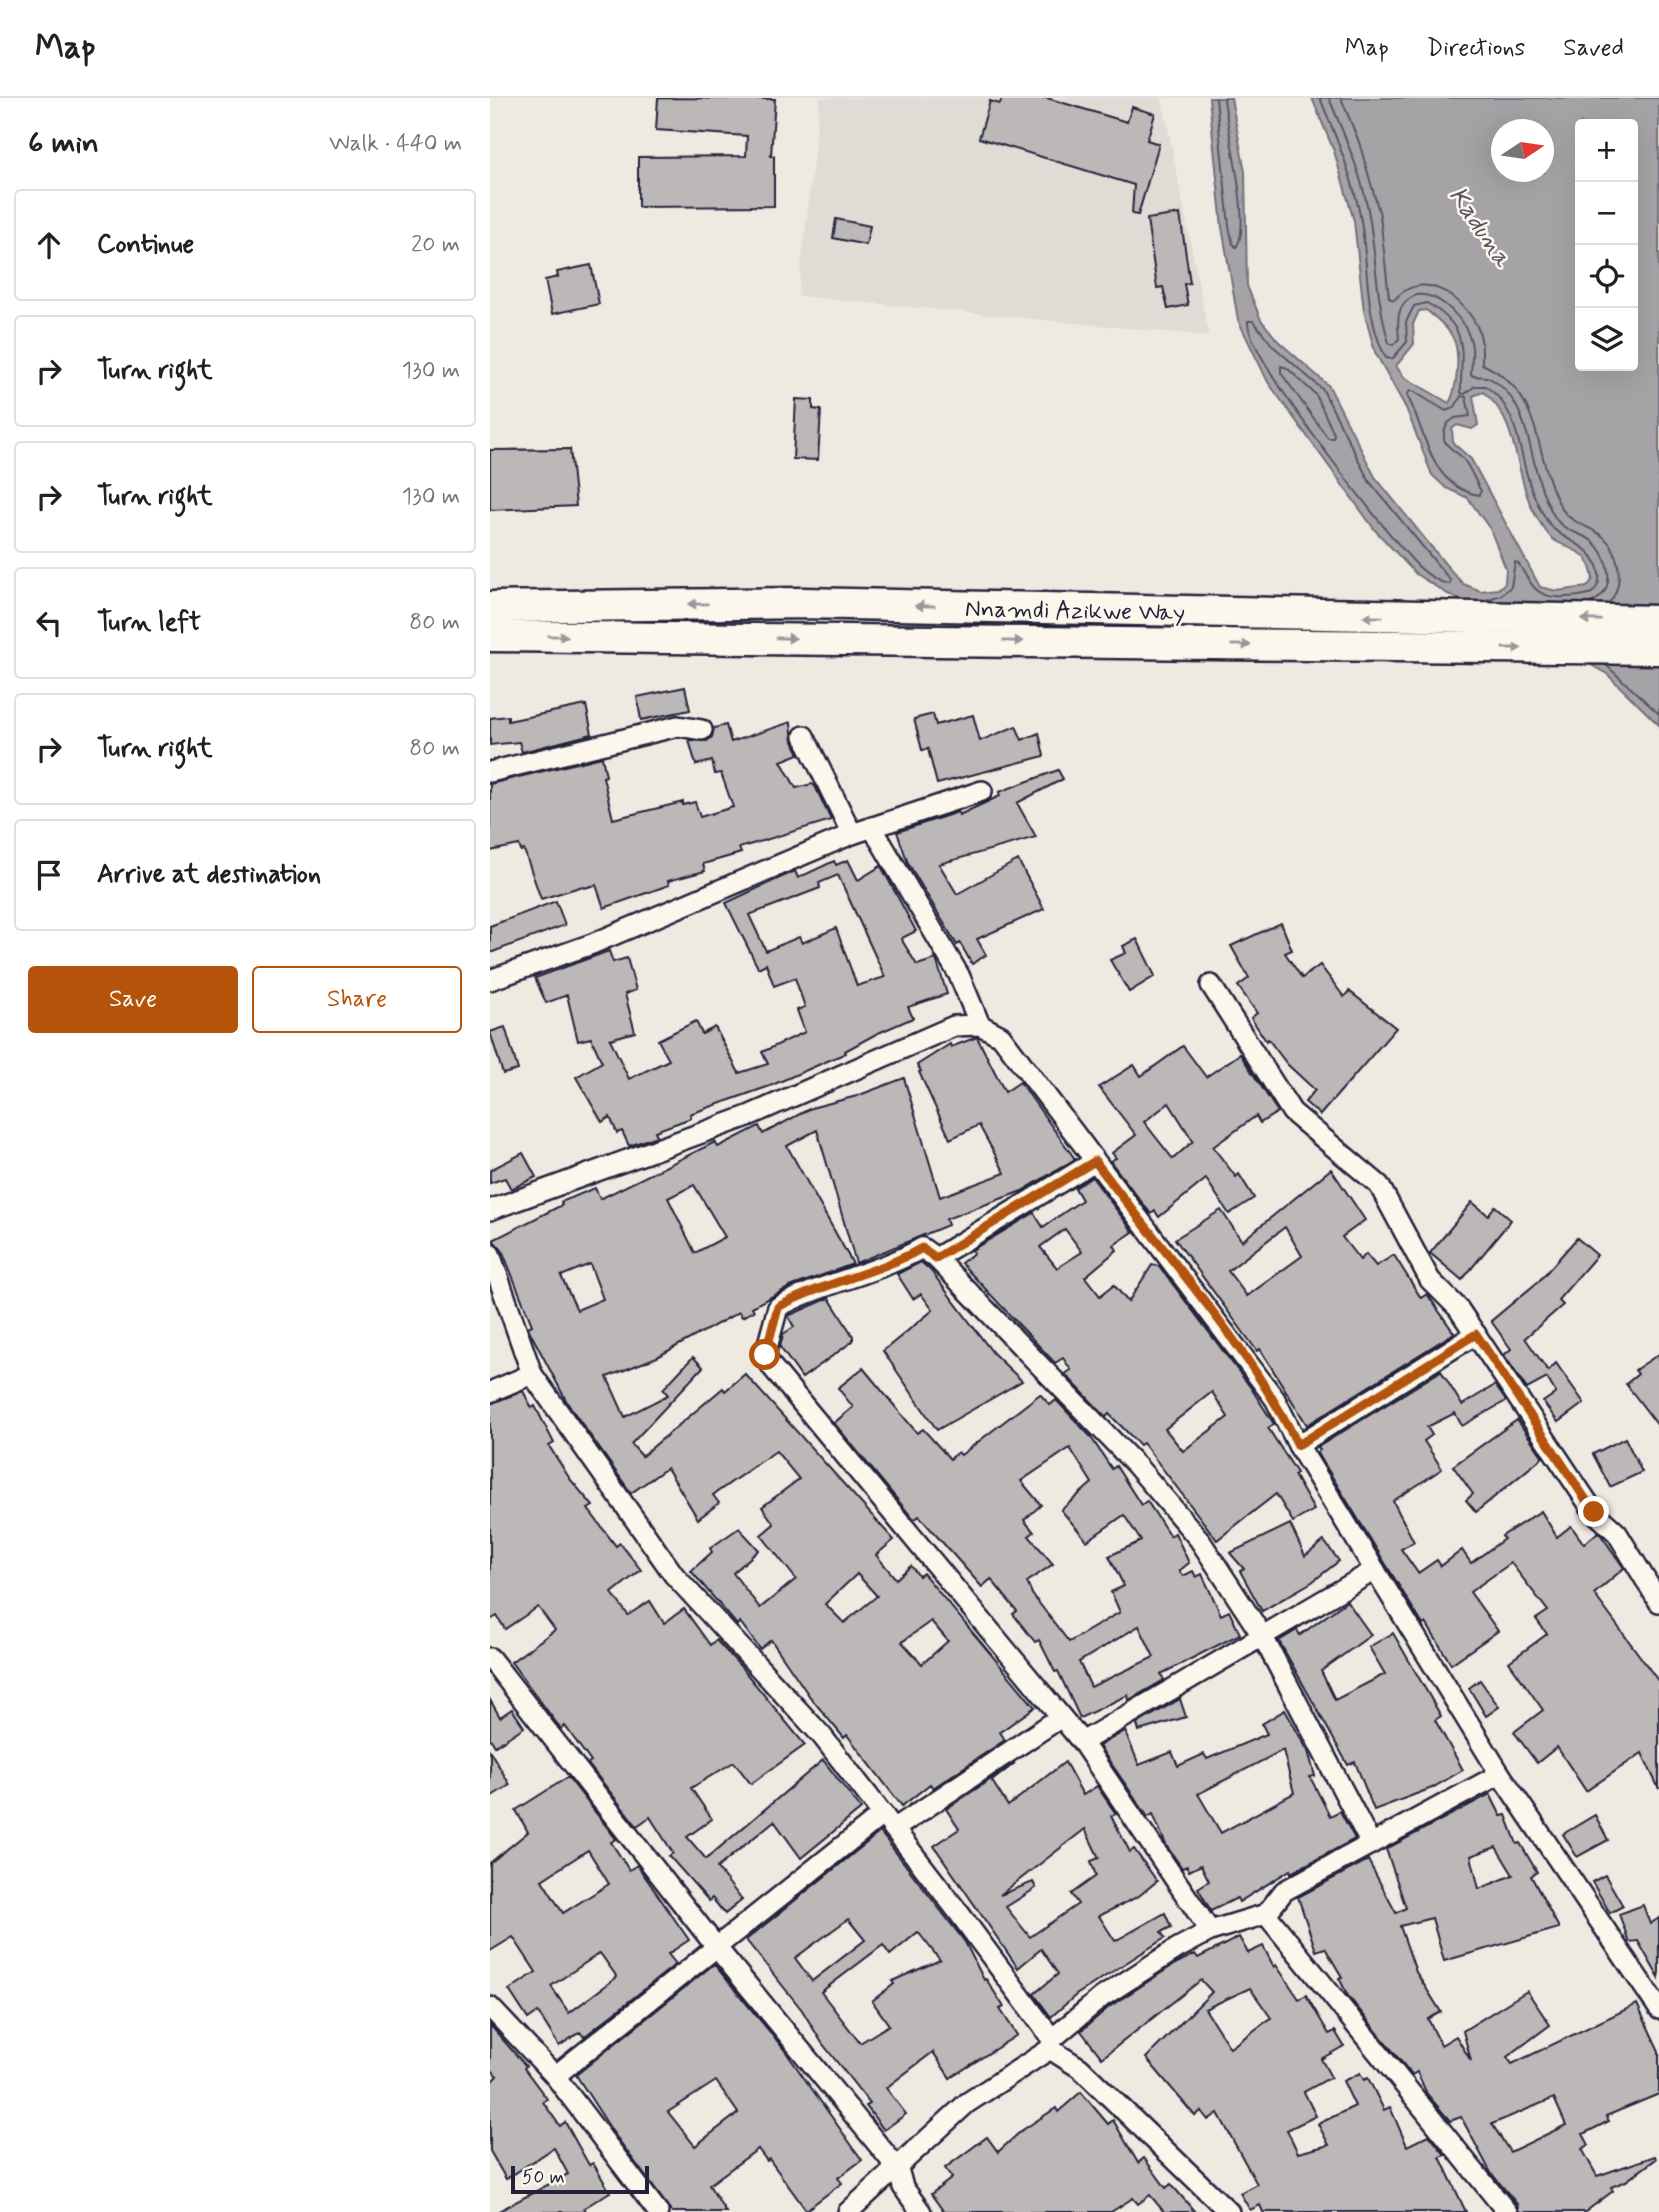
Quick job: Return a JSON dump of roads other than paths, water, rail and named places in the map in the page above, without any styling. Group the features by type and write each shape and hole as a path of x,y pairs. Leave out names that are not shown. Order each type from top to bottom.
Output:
{"highway":[{"name":"Nnamdi Azikwe Way","path":"490,607 803,603 1442,633 1659,649"},
{"name":"Nnamdi Azikwe Way","path":"490,636 1442,633 1659,621"}],"street":[{"path":"490,772 678,726 702,730"},
{"path":"804,736 852,834"},
{"path":"490,980 592,944 852,834 982,791"},
{"path":"872,827 959,975 980,1025"},
{"path":"1211,985 1292,1112 1379,1185 1430,1280 1458,1308 1594,1512 1617,1533 1659,1602"},
{"path":"490,1210 748,1116 954,1026 980,1025 1001,1036 1275,1399 1298,1445 1500,1774 1659,2010"},
{"path":"936,1258 1095,1161"},
{"path":"1210,1931 1082,1742 772,1367 765,1355 778,1307 800,1295 896,1263 922,1248 936,1258 1136,1465 1199,1539 1263,1637 1371,1844"},
{"path":"490,1254 532,1374 674,1575 822,1737 1051,2044 1080,2068 1229,2212"},
{"path":"1298,1445 1476,1334"},
{"path":"490,1392 532,1374"},
{"path":"1082,1742 1374,1570"},
{"path":"490,1658 717,1948 898,2169 904,2187 921,2212"},
{"path":"555,2076 717,1948 888,1822 1061,1717"},
{"path":"848,2212 967,2103 1051,2044 1102,1997 1210,1931 1266,1914 1284,1891 1500,1774"},
{"path":"1266,1914 1507,2212"},
{"path":"490,2007 555,2076 658,2212"}],"water":[{"name":"Kaduna","path":"1209,98 1231,98 1245,172 1247,286 1261,320 1278,341 1329,386 1375,477 1446,565 1463,584 1481,591 1498,589 1505,583 1506,569 1490,529 1468,498 1446,488 1432,475 1406,408 1375,352 1364,311 1354,221 1334,151 1312,98 1659,98 1659,725 1607,674 1550,642 1446,593 1416,574 1375,530 1268,382 1238,320 1222,227","holes":["1426,310 1451,334 1457,353 1457,371 1449,403 1404,377 1396,366 1414,344 1413,324 1419,311","1483,392 1504,418 1528,499 1543,528 1551,538 1580,553 1588,562 1593,579 1587,587 1557,591 1540,587 1471,459 1453,443 1452,429 1457,425 1472,429 1478,425 1473,396"]}]}
